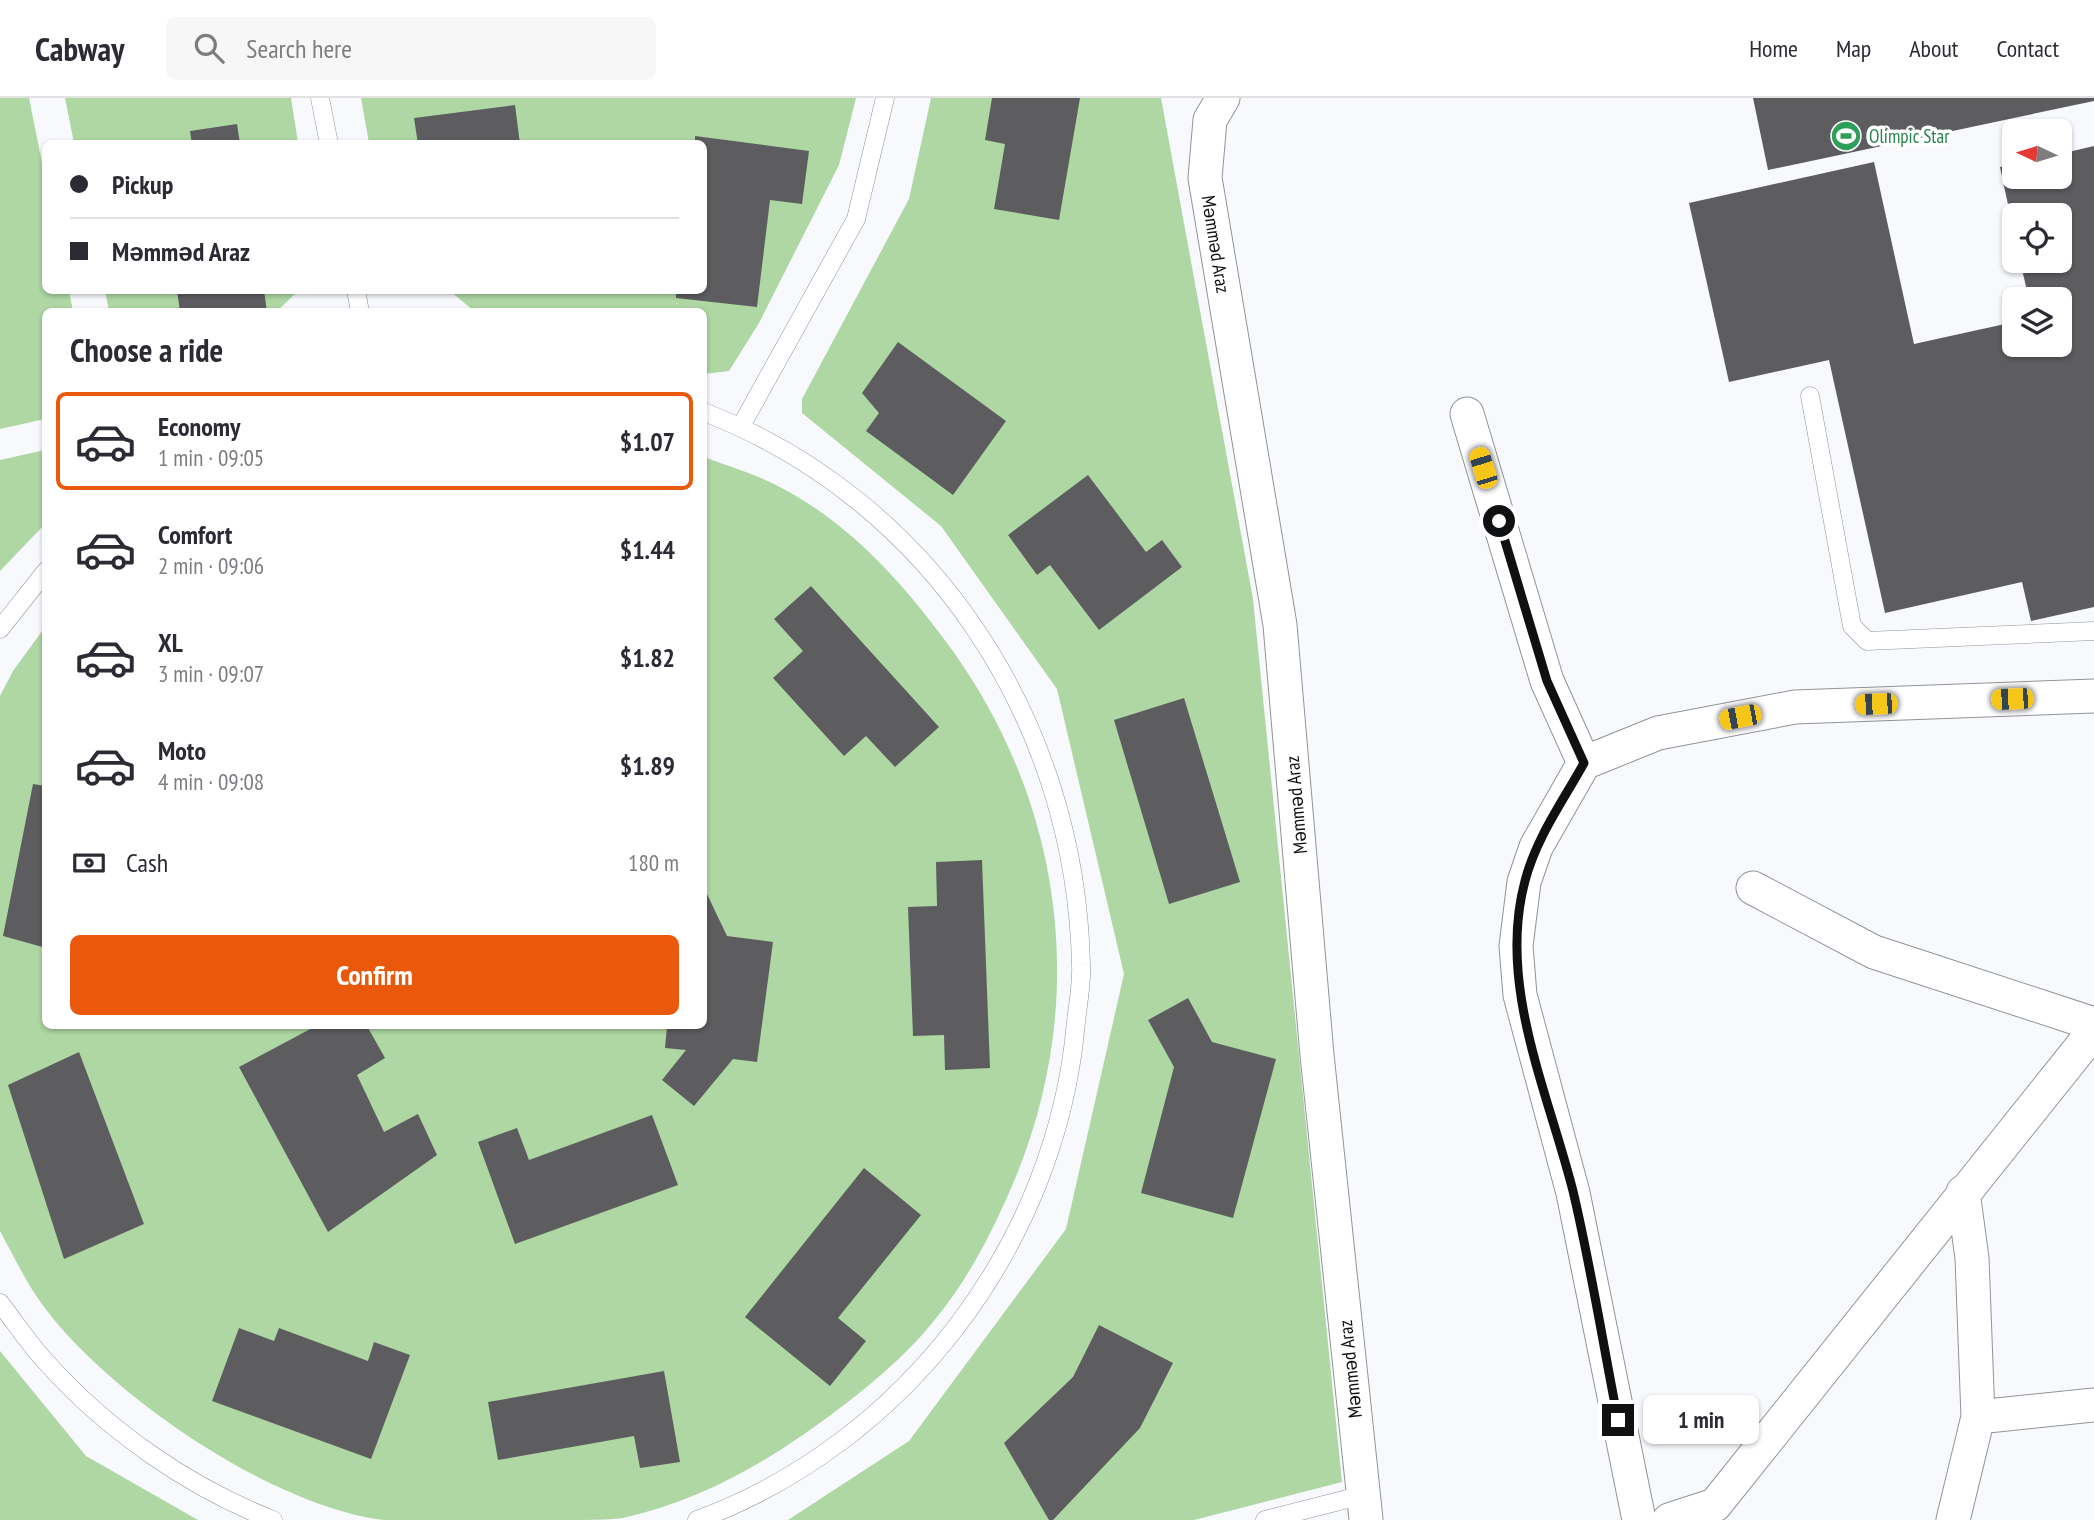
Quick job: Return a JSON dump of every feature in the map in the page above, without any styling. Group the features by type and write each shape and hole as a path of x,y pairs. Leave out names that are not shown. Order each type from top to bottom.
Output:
{"street":[{"name":"Məmməd Araz","path":"1223,98 1210,120 1206,178 1280,625 1317,1055 1365,1507"},
{"path":"1467,414 1547,681 1584,763"},
{"path":"1639,1520 1573,1194 1520,995 1516,946 1524,882 1536,847 1584,763 1658,733 1795,706 2094,696"},
{"path":"1753,888 1874,953 2094,1024"},
{"path":"1669,1520 1715,1505 2094,1031"},
{"path":"1953,1520 1978,1418 1972,1258 1963,1192"},
{"path":"1978,1418 2094,1405"}],"lane":[{"path":"320,98 327,140"},
{"path":"741,426 856,219 885,98"},
{"path":"1810,396 1852,626 1867,641 2094,631"},
{"path":"697,1520 737,1505 821,1458 895,1398 960,1325 1011,1244 1050,1156 1073,1063 1081,967 1074,871 1051,777 1013,688 962,607 899,535 824,474 741,426 707,413"},
{"path":"0,629 42,576"},
{"path":"0,1303 45,1362 110,1425 184,1477 273,1520"},
{"path":"1265,1520 1365,1507"}],"green space":[{"path":"0,98 29,98 42,163 42,294 70,294 72,308 42,308 42,420 0,429"},
{"path":"65,98 291,98 298,140 73,140"},
{"path":"361,98 856,98 839,165 759,323 729,371 707,374 707,308 470,308 454,294 707,294 707,140 368,140"},
{"path":"931,98 1161,98 1253,599 1342,1482 1194,1520 788,1520 909,1441 1066,1229 1124,974 1057,689 941,526 802,413 802,399 909,199"},
{"path":"106,294 295,294 280,308 108,308"},
{"path":"42,451 42,527 0,571 0,460"},
{"path":"707,458 766,480 799,498 845,531 887,570 941,635 983,697 1015,763 1039,831 1053,901 1057,972 1052,1044 1037,1116 1012,1186 970,1270 937,1317 896,1361 865,1388 794,1441 748,1469 700,1493 623,1518 385,1520 340,1511 292,1493 242,1469 193,1439 145,1405 65,1333 37,1297 0,1231 0,696 13,671 42,631 42,1029 707,1029"},
{"path":"0,1351 86,1456 198,1520 0,1520"}],"building":[{"path":"992,98 1080,98 1059,220 994,209 1005,144 985,140"},
{"name":"Olimpic Star","path":"1753,98 2094,98 2094,101 1768,170"},
{"path":"515,105 519,140 417,140 414,118"},
{"path":"237,124 239,140 191,140 190,131"},
{"path":"695,136 809,151 802,204 770,200 757,307 676,298 676,294 707,294 707,140 695,140"},
{"path":"2094,146 2094,607 2031,621 2022,582 1885,613 1829,360 1729,382 1689,203 1874,162 1914,344 2002,325 2002,357 2072,357 2072,287 2026,287 2023,273 2072,273 2072,203 2008,203 2005,189 2072,189 2072,151"},
{"path":"178,294 265,294 266,308 179,308"},
{"path":"898,342 1006,421 953,495 866,431 879,413 862,393"},
{"path":"1088,475 1146,552 1162,540 1182,567 1099,630 1050,565 1037,575 1008,535"},
{"path":"811,586 939,727 895,767 866,736 844,756 773,678 803,651 774,619"},
{"path":"1184,698 1240,882 1169,904 1114,720"},
{"path":"33,784 42,785 42,947 3,936"},
{"path":"982,860 990,1068 945,1070 944,1035 913,1036 908,907 937,906 936,862"},
{"path":"707,894 727,936 773,942 757,1062 733,1059 694,1106 662,1080 686,1050 665,1048 667,1029 707,1029"},
{"path":"1188,998 1212,1042 1276,1059 1233,1218 1141,1193 1174,1067 1148,1020"},
{"path":"310,1029 369,1029 385,1058 357,1075 384,1132 418,1114 437,1155 328,1232 239,1067"},
{"path":"79,1052 144,1224 64,1259 8,1085"},
{"path":"652,1115 678,1185 515,1244 478,1142 517,1128 529,1160"},
{"path":"864,1168 921,1215 838,1318 866,1341 830,1386 745,1317"},
{"path":"1099,1325 1173,1363 1140,1428 1053,1520 1049,1520 1004,1443 1073,1377"},
{"path":"239,1328 274,1341 279,1328 368,1361 374,1342 410,1355 371,1459 212,1401"},
{"path":"664,1371 680,1462 640,1468 634,1436 498,1460 488,1402"}],"place":[{"name":"Olimpic Star","path":"1846,136"}],"route":[{"path":"1499,521 1547,681 1584,763 1536,847 1524,882 1516,946 1520,995 1573,1194 1618,1420"}]}
